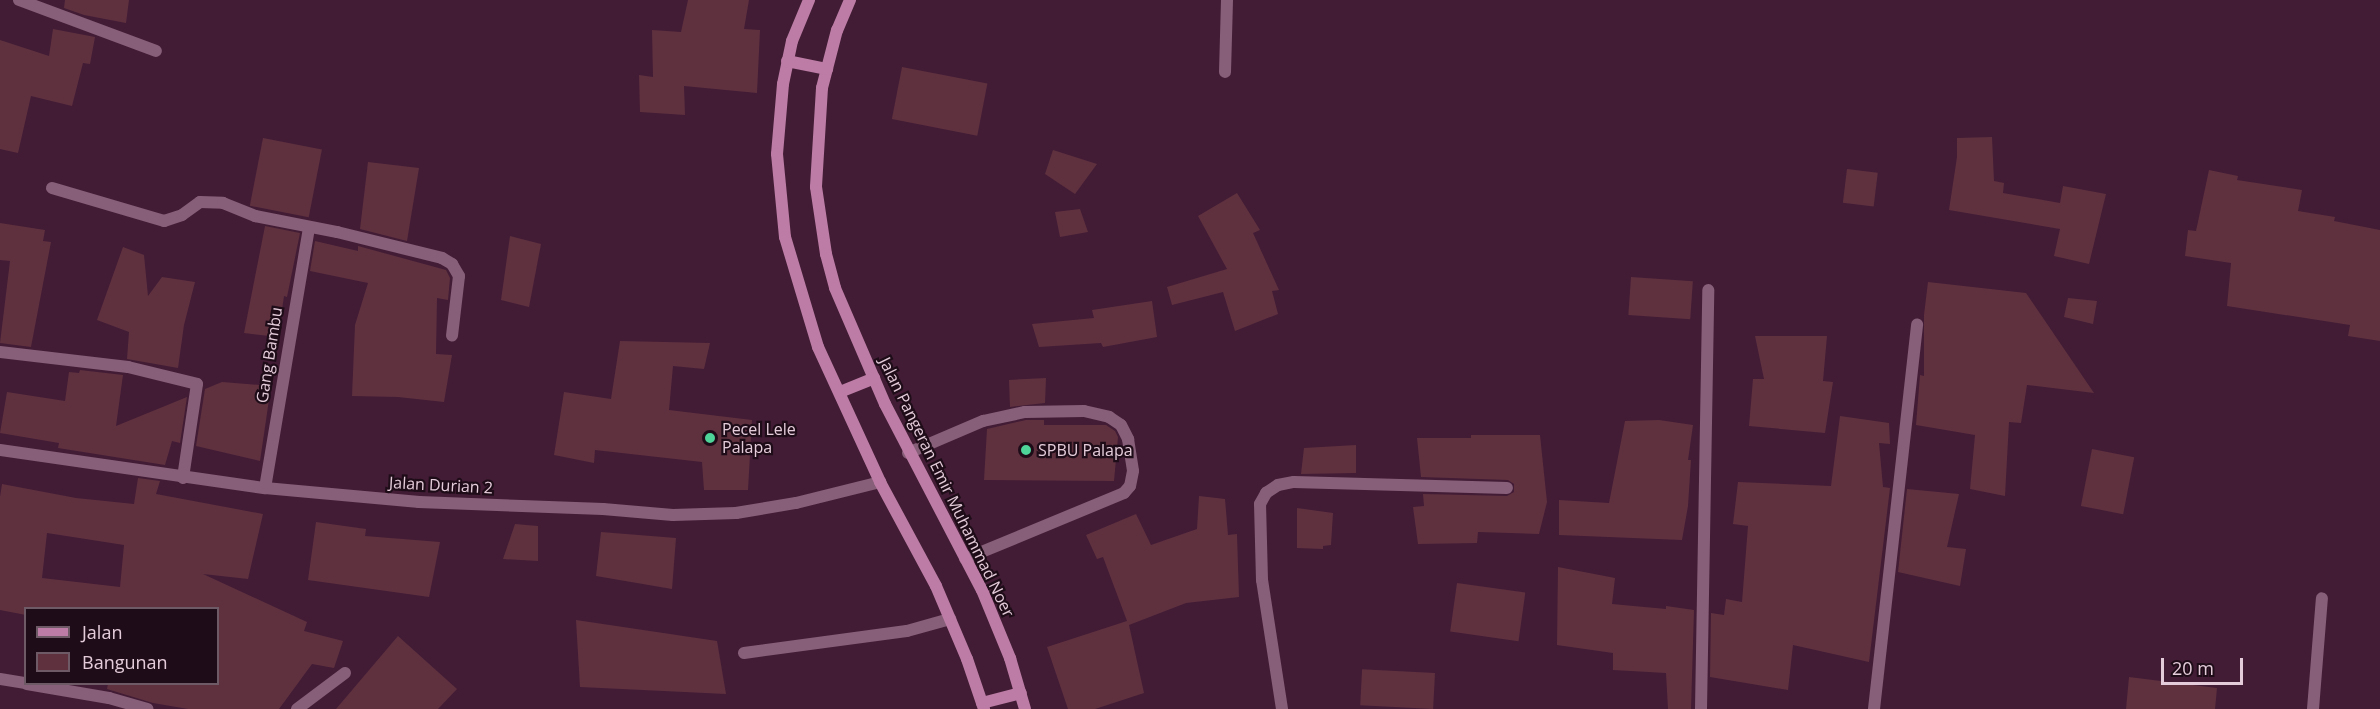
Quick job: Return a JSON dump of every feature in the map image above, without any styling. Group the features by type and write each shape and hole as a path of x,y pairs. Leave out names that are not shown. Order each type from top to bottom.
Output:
{"main road":[{"path":"809,0 787,61 777,154 784,237 818,347 880,482 936,586 983,706 1021,693"},
{"name":"Jalan Pangeran Emir Muhammad Noer","path":"850,0 837,30 822,88 816,154 816,188 821,227 835,288 908,453 965,560 1002,639 1025,709"},
{"path":"787,61 827,69"},
{"path":"840,392 874,378"}],"street":[{"path":"19,0 156,51"},
{"path":"1225,72 1227,0"},
{"path":"52,188 164,221 183,215 200,202 223,202 255,216 442,258 452,264 459,283 452,336"},
{"name":"Gang Bambu","path":"265,488 309,228"},
{"path":"1701,709 1708,290"},
{"path":"1874,709 1917,324"},
{"path":"0,352 128,367 198,384 183,478"},
{"path":"908,453 983,421 1025,412 1084,411 1109,417 1121,424 1128,439 1133,471 1130,486 1124,493 965,560"},
{"name":"Jalan Durian 2","path":"0,450 265,488 419,502 673,514 736,513 796,502 880,482"},
{"path":"1282,709 1262,580 1260,504 1266,493 1278,485 1294,482 1507,488"},
{"path":"2313,709 2322,598"},
{"path":"744,653 907,631 950,619"},
{"path":"297,709 345,673"},
{"path":"0,679 24,683"},
{"path":"37,685 109,698 147,709"}],"building":[{"path":"65,0 129,0 126,23 84,15 64,8"},
{"path":"688,0 749,0 744,29 760,30 757,93 684,86 685,115 640,112 639,75 653,77 652,30 681,32"},
{"path":"53,29 95,37 90,64 83,63 72,106 31,96 18,153 0,149 0,40 49,56"},
{"path":"902,67 987,84 977,136 892,119"},
{"path":"1992,137 1994,181 2004,183 2003,193 2060,203 2063,186 2106,194 2089,264 2054,256 2060,229 1949,210 1957,157 1957,138"},
{"path":"263,138 322,149 309,217 250,206"},
{"path":"1053,150 1097,164 1075,194 1045,174"},
{"path":"368,162 419,168 407,241 360,229"},
{"path":"1847,169 1878,173 1874,207 1843,203"},
{"path":"2209,170 2238,176 2237,180 2302,190 2298,211 2335,217 2334,221 2380,230 2380,341 2348,336 2350,325 2227,306 2231,263 2185,256 2188,230 2196,231"},
{"path":"1237,193 1260,230 1253,233 1279,290 1272,291 1278,314 1235,331 1223,292 1172,305 1167,287 1227,269 1198,216"},
{"path":"1080,209 1088,232 1060,237 1055,212"},
{"path":"0,223 45,230 43,241 51,242 31,347 0,343 10,261 0,260"},
{"path":"265,226 300,233 287,297 284,296 278,337 244,333"},
{"path":"510,236 541,244 529,307 501,300"},
{"path":"315,241 358,251 358,246 446,270 450,278 448,300 437,298 436,354 452,355 444,402 398,397 352,396 355,325 368,283 310,271"},
{"path":"123,247 144,255 148,296 162,277 195,282 184,325 178,368 127,359 129,332 97,320"},
{"path":"1631,277 1693,281 1690,319 1628,315"},
{"path":"1928,282 2026,293 2094,393 2027,385 2021,423 2009,422 2005,496 1970,489 1975,435 1916,425 1920,375 1924,376 1924,315"},
{"path":"2068,298 2097,301 2093,324 2064,317"},
{"path":"1152,301 1157,337 1103,347 1101,343 1039,347 1032,324 1094,318 1092,310"},
{"path":"1755,336 1827,336 1823,381 1833,382 1825,433 1749,426 1753,379 1764,379"},
{"path":"620,341 710,343 704,369 673,366 669,410 752,420 748,490 704,490 702,462 595,450 594,463 554,455 564,392 611,399"},
{"path":"80,370 123,375 116,426 187,397 180,443 172,441 165,465 58,448 59,443 0,433 7,392 65,401 69,372 79,373"},
{"path":"1046,378 1045,403 1010,407 1009,380"},
{"path":"222,382 271,386 260,461 196,446 205,389"},
{"path":"1840,416 1889,423 1890,444 1879,443 1883,487 1890,488 1869,662 1793,645 1788,690 1710,677 1711,613 1724,615 1726,599 1742,602 1748,526 1733,524 1738,482 1831,486"},
{"path":"1026,420 1044,420 1044,425 1106,425 1115,431 1118,437 1114,481 984,480 987,429"},
{"path":"1659,420 1693,425 1688,460 1691,460 1688,506 1682,540 1559,535 1559,500 1609,503 1625,421"},
{"path":"1471,435 1540,435 1547,502 1539,534 1478,532 1477,543 1418,544 1413,507 1424,506 1423,494 1507,496 1514,492 1514,484 1508,480 1421,477 1417,438 1471,438"},
{"path":"1356,445 1356,473 1301,474 1304,448"},
{"path":"2092,449 2134,457 2123,514 2081,506"},
{"path":"138,478 160,481 156,494 263,514 248,579 203,574 307,622 304,631 343,641 334,668 312,664 279,709 188,709 153,703 107,689 108,685 219,685 219,607 24,607 24,615 0,610 2,484 76,498 134,504","holes":["47,533 124,545 120,587 42,578"]},
{"path":"1907,489 1959,494 1947,547 1966,549 1960,586 1898,572"},
{"path":"1199,496 1225,499 1228,535 1237,534 1239,597 1186,603 1129,625 1144,693 1095,709 1068,709 1047,647 1127,621 1103,557 1097,559 1086,535 1136,514 1151,545 1197,529"},
{"path":"1297,508 1333,513 1331,545 1323,546 1323,549 1297,548"},
{"path":"316,522 366,529 365,536 440,542 429,597 308,580"},
{"path":"515,524 538,526 538,561 503,559"},
{"path":"601,532 676,538 672,589 596,576"},
{"path":"1558,567 1615,578 1612,604 1666,609 1666,606 1694,610 1691,709 1668,709 1666,673 1613,670 1613,653 1557,645"},
{"path":"1457,583 1525,593 1519,641 1450,632"},
{"path":"576,620 717,641 726,694 580,687"},
{"path":"398,636 457,689 438,709 336,709"},
{"path":"1362,669 1435,673 1433,709 1360,705"},
{"path":"2129,677 2217,688 2215,709 2126,709"}],"place":[{"name":"Pecel Lele Palapa","path":"710,438"},
{"name":"SPBU Palapa","path":"1026,450"}]}
